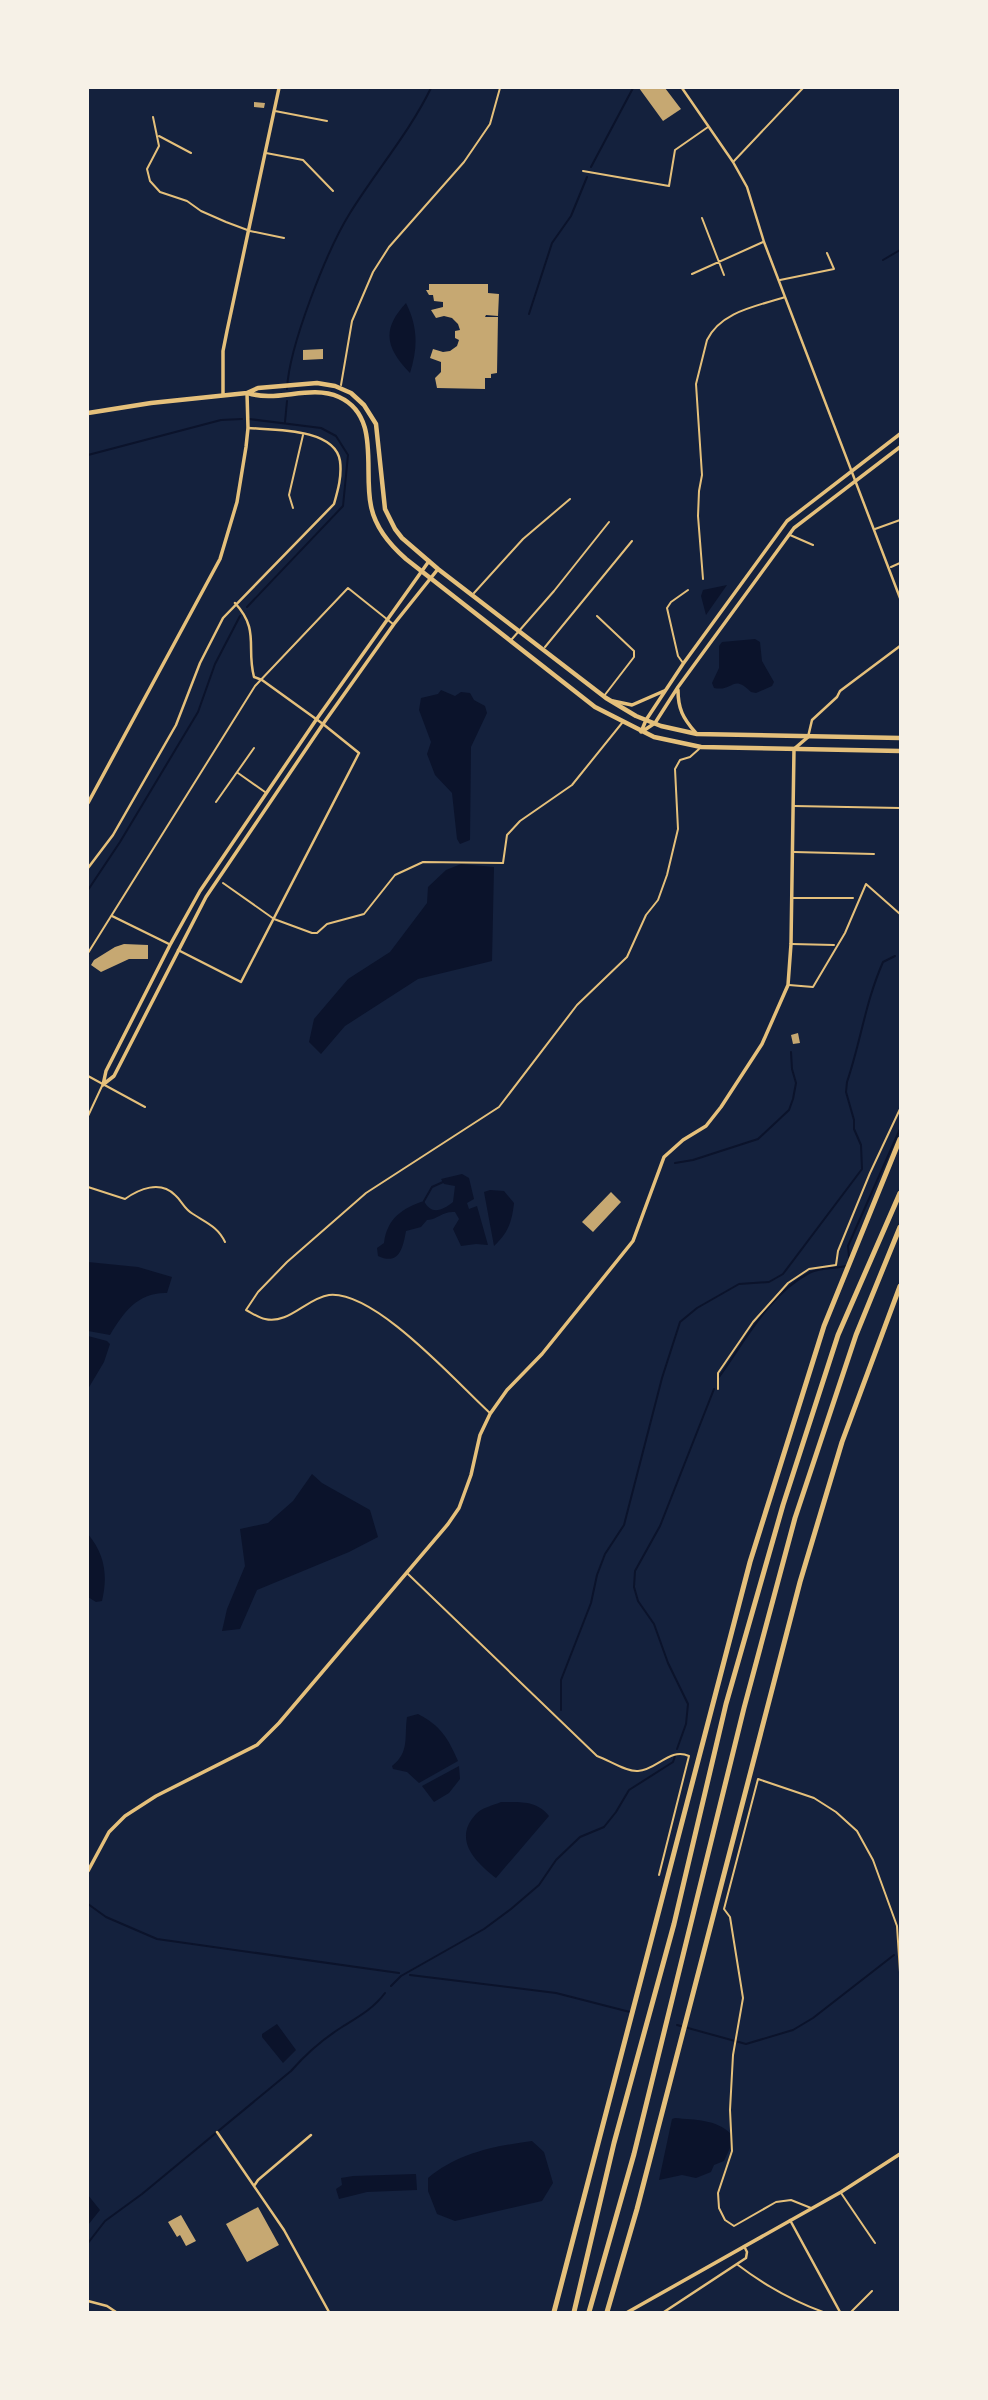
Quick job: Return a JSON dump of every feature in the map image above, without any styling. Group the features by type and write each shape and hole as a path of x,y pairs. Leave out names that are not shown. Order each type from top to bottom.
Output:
{"highway":[{"path":"554,2312 750,1562 824,1326 901,1139"},
{"path":"574,2312 614,2143 674,1924 726,1704 783,1505 838,1335 901,1193"},
{"path":"589,2312 634,2154 744,1709 795,1518 856,1335 901,1227"},
{"path":"607,2312 640,2196 800,1582 842,1442 901,1286"}],"main road":[{"path":"247,393 258,387 317,383 340,387 351,393 364,405 376,424 383,498 389,519 402,538 543,650 629,713 697,734 901,738"},
{"path":"88,413 247,393 259,397 304,394 339,397 355,410 362,420 368,441 369,490 375,518 393,546 430,578 595,706 641,732 701,747 901,751"}],"street":[{"path":"223,395 223,351 279,88"},
{"path":"682,88 747,187 764,242 901,598"},
{"path":"88,803 220,559 237,502 248,428 247,393"},
{"path":"88,868 113,835 176,725 200,663 223,618 334,504 340,479 340,459 334,447 323,438 248,428"},
{"path":"641,732 683,663 787,521 901,435"},
{"path":"641,732 655,723 678,687 794,528 901,447"},
{"path":"103,1085 106,1071 200,891 316,720 429,561"},
{"path":"103,1085 114,1076 206,897 323,723 394,624 438,569"},
{"path":"178,950 241,982 359,753 323,723 254,677 251,633 246,614 235,603"},
{"path":"88,1871 109,1832 125,1816 156,1796 257,1745 408,1573 459,1508 471,1475 480,1435 490,1414 507,1390 542,1354 633,1241 664,1157 683,1140 706,1126 762,1044 788,985 794,750 808,737 812,720 840,691 901,646"},
{"path":"678,687 682,718 697,734"},
{"path":"605,697 632,705 666,690"},
{"path":"112,916 170,945"},
{"path":"217,2132 284,2230 329,2312"},
{"path":"254,2186 311,2135"},
{"path":"628,2312 841,2192 901,2154"},
{"path":"790,2220 840,2312"},
{"path":"664,2312 746,2258 744,2246"},
{"path":"88,2301 107,2306 116,2312"}],"lane":[{"path":"340,387 352,321 373,272 389,247 464,162 490,124 500,88"},
{"path":"733,162 803,88"},
{"path":"274,111 327,121"},
{"path":"153,117 159,146 148,169 150,181 160,192 250,231 284,238"},
{"path":"583,171 668,186 675,150 709,126"},
{"path":"158,136 191,153"},
{"path":"265,153 303,160 333,191"},
{"path":"702,218 724,275"},
{"path":"692,274 764,242"},
{"path":"779,280 834,270 827,253"},
{"path":"703,579 698,516 702,475 696,384 708,341 710,335 741,310 786,297"},
{"path":"293,508 289,495 303,434"},
{"path":"472,594 523,538 570,499"},
{"path":"874,529 901,520"},
{"path":"511,639 609,522"},
{"path":"789,534 813,545"},
{"path":"543,650 632,541"},
{"path":"890,567 901,563"},
{"path":"88,953 254,686 348,588 394,624"},
{"path":"683,663 678,656 667,608 688,590"},
{"path":"597,616 634,651 634,657 605,697"},
{"path":"223,883 274,919 317,933 327,924 364,914 395,875 415,865 423,862 503,863 506,835 520,821 572,785 623,723"},
{"path":"490,1414 395,1323 360,1303 332,1295 319,1298 276,1320 265,1319 246,1310 287,1262 366,1193 499,1107 577,1004 627,957 646,915 658,900 667,875 678,830 675,769 680,760 690,757 701,747"},
{"path":"216,802 254,748"},
{"path":"237,772 266,793"},
{"path":"793,806 901,808"},
{"path":"793,852 874,854"},
{"path":"788,985 813,988 845,933 866,884 901,914"},
{"path":"792,898 853,898"},
{"path":"791,944 834,945"},
{"path":"88,1076 145,1107"},
{"path":"88,1116 103,1085"},
{"path":"718,1389 718,1373 753,1322 788,1283 809,1269 836,1265 838,1251 870,1173 901,1109"},
{"path":"88,1187 125,1199 134,1192 151,1186 165,1188 175,1195 183,1207 220,1230 225,1242"},
{"path":"408,1573 597,1756 635,1771 647,1769 671,1756 682,1753 689,1756 659,1875"},
{"path":"813,2208 790,2200 776,2202 734,2226 726,2220 719,2208 718,2193 733,2143 730,2110 743,1989 730,1917 724,1909 758,1779 814,1798 836,1812 857,1831 873,1860 897,1926 901,1972"},
{"path":"841,2192 875,2243"},
{"path":"737,2264 751,2275 823,2312"},
{"path":"851,2312 872,2291"}],"water":[{"path":"406,303 416,338 410,373 396,355 390,339 393,322"},
{"path":"727,585 706,615 701,596 703,590"},
{"path":"755,639 760,642 762,661 774,682 772,686 756,693 736,683 726,688 714,688 712,683 719,668 719,646 722,642"},
{"path":"441,690 455,696 461,692 470,693 474,700 485,706 487,713 471,747 470,840 460,844 457,839 452,793 435,775 427,754 431,742 419,710 421,698 438,694"},
{"path":"461,864 494,867 492,961 418,979 345,1026 321,1054 309,1042 314,1019 348,979 390,952 427,903 428,887 446,870"},
{"path":"462,1174 469,1178 474,1199 467,1203 469,1209 477,1206 488,1245 461,1246 453,1229 459,1219 455,1212 451,1212 427,1220 421,1227 406,1231 399,1254 395,1257 391,1259 378,1256 377,1248 384,1243 389,1227 397,1215 424,1201 433,1210 449,1205 453,1202 455,1186 444,1184 441,1179"},
{"path":"504,1191 514,1203 508,1227 494,1246 484,1192"},
{"path":"88,1262 138,1267 172,1277 167,1293 148,1296 133,1305 110,1335 88,1331"},
{"path":"88,1336 110,1344 104,1362 88,1389"},
{"path":"312,1474 322,1483 370,1510 378,1537 349,1552 257,1590 240,1629 222,1631 227,1609 245,1566 240,1529 268,1523 293,1501"},
{"path":"88,1534 98,1550 105,1574 102,1601 96,1602 88,1597"},
{"path":"418,1714 443,1733 458,1761 419,1783 407,1772 393,1769 392,1766 404,1750 407,1717"},
{"path":"459,1766 460,1779 449,1793 434,1802 422,1786"},
{"path":"501,1802 533,1805 549,1816 496,1878 475,1858 466,1833 478,1812"},
{"path":"277,2024 296,2050 283,2063 262,2037 262,2034"},
{"path":"672,2119 719,2125 731,2134 730,2148 724,2161 714,2165 711,2172 696,2178 682,2175 659,2180"},
{"path":"532,2141 544,2152 553,2183 542,2201 455,2221 437,2214 428,2191 428,2178 452,2162 477,2152"},
{"path":"416,2174 417,2190 367,2192 339,2199 336,2189 342,2185 341,2178"},
{"path":"88,2195 100,2210 88,2225"}],"building":[{"path":"639,88 665,88 681,109 663,121"},
{"path":"254,102 265,103 264,108 254,107"},
{"path":"429,284 488,284 488,293 499,294 498,316 485,317 498,317 497,373 491,374 491,378 485,378 485,389 437,388 435,378 441,372 441,362 430,358 433,349 450,351 457,346 459,340 455,338 455,331 460,330 452,318 436,318 431,310 443,307 443,302 434,301 433,295 429,295 426,290 429,290"},
{"path":"323,349 323,359 303,360 303,350"},
{"path":"124,944 148,945 148,959 129,959 101,972 91,965 94,960"},
{"path":"798,1033 800,1043 793,1044 791,1035"},
{"path":"611,1192 621,1202 593,1232 582,1222"},
{"path":"258,2207 279,2245 247,2262 226,2224"},
{"path":"181,2215 196,2241 186,2246 168,2222"}],"waterway":[{"path":"287,389 294,349 302,324 341,229 413,121 431,88"},
{"path":"591,167 633,88"},
{"path":"529,314 552,243 571,216 587,177"},
{"path":"883,260 900,250"},
{"path":"285,422 287,401"},
{"path":"88,455 221,420 242,419"},
{"path":"247,607 343,506 348,455 336,436 321,428 249,419"},
{"path":"88,890 198,712 215,664 240,616"},
{"path":"561,1710 561,1680 591,1603 605,1554 624,1525 662,1378 680,1322 697,1308 739,1284 769,1282 783,1274 862,1169 861,1145 854,1129 846,1092 847,1082 877,977 883,962 895,956"},
{"path":"675,1163 693,1160 758,1139 789,1110 796,1083 791,1052"},
{"path":"849,1257 848,1246 900,1129"},
{"path":"424,1201 432,1187 443,1182"},
{"path":"719,1377 759,1319 782,1293 813,1271 846,1266"},
{"path":"677,1749 686,1724 688,1704 668,1663 654,1624 638,1601 634,1587 635,1571 660,1526 714,1389"},
{"path":"391,1986 401,1976 484,1929 511,1909 539,1885 556,1860 580,1837 604,1827 629,1790 673,1762 675,1756"},
{"path":"88,1904 106,1917 157,1939 399,1973"},
{"path":"677,2025 746,2044 793,2030 813,2018 894,1955"},
{"path":"410,1975 556,1993 630,2012"},
{"path":"88,2243 105,2221 142,2194 291,2071 321,2042 370,2008 385,1993"}]}
